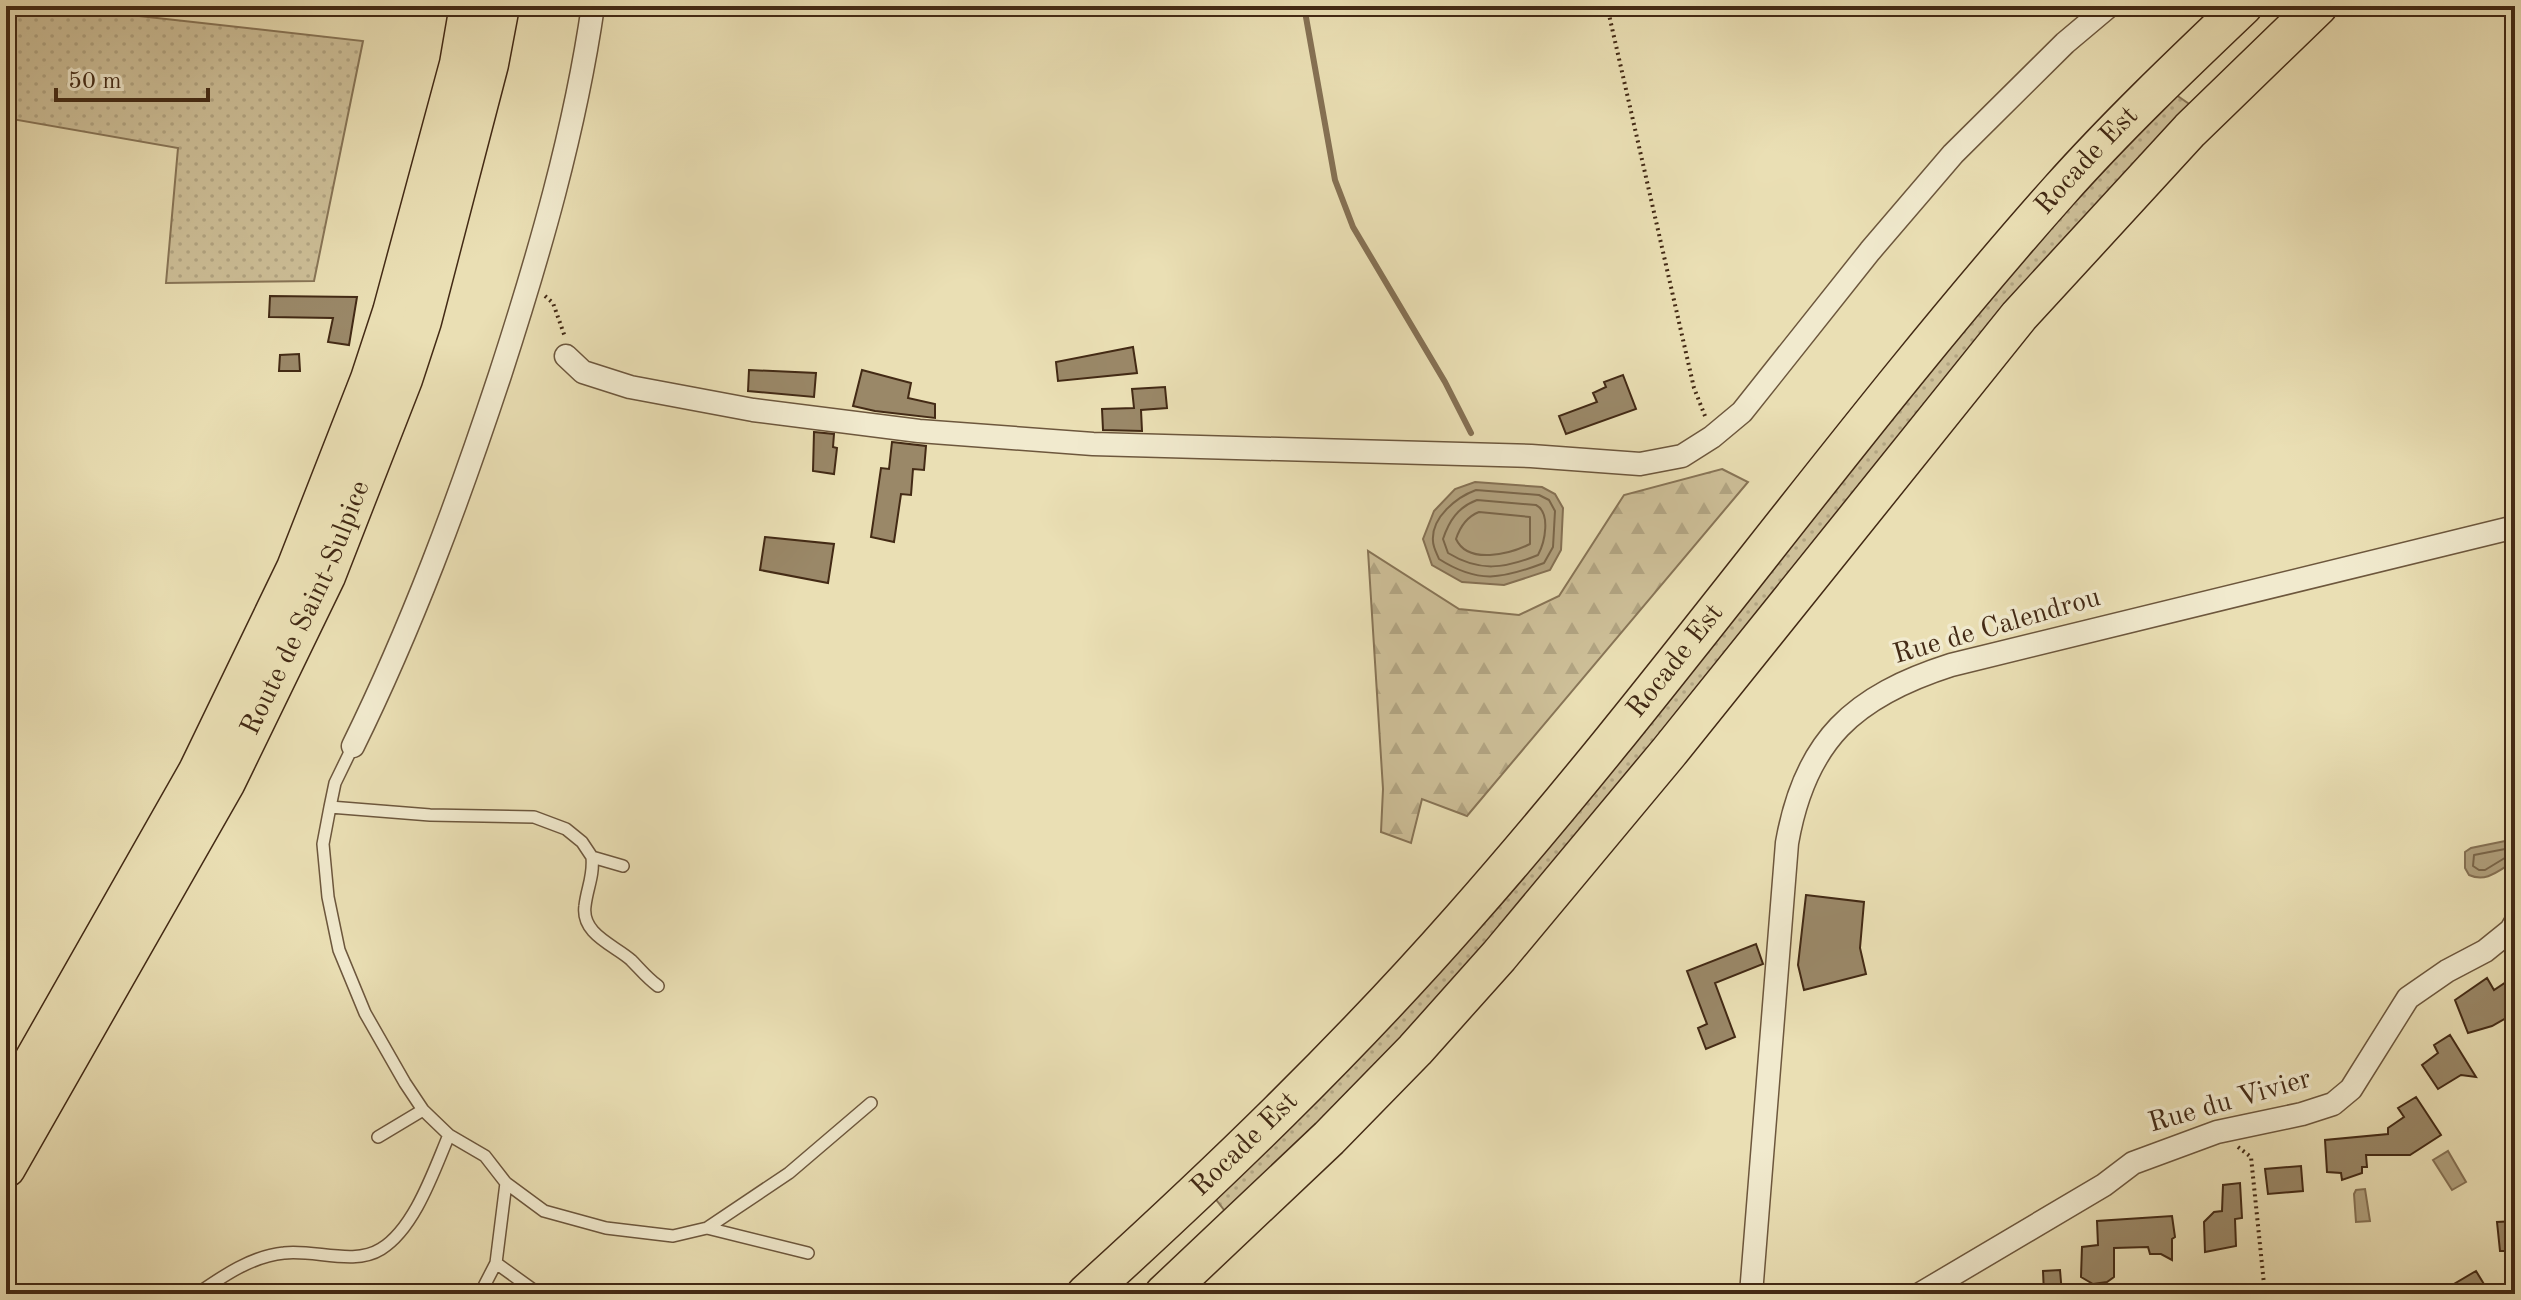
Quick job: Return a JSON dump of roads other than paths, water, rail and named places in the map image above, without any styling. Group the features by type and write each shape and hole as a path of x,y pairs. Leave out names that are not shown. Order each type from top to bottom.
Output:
{"highway":[{"name":"Route de Saint-Sulpice","path":"6,1109 198,771 296,568 370,379 392,312 459,64 469,6"},
{"name":"Route de Saint-Sulpice","path":"6,1168 226,782 326,576 403,379 422,321 489,64 500,6"},
{"name":"Rocade Est","path":"1086,1294 1286,1107 1464,917 1627,722 1895,385 1978,286 2141,104 2243,6"},
{"name":"Rocade Est","path":"1164,1294 1329,1138 1415,1050 1499,956 1669,752 2019,316 2190,130 2318,6"}],"street":[{"path":"353,746 391,669 440,546 530,286 547,226 593,6"},
{"path":"566,356 583,372 630,387 753,410 919,431 1093,444 1531,456 1640,464 1682,456 1712,437 1742,412 1870,251 1953,154 2065,43 2109,6"},
{"name":"Rue de Calendrou","path":"1751,1294 1787,843 1792,815 1806,774 1818,753 1846,719 1899,684 1951,665 2515,527"},
{"name":"Rue du Vivier","path":"1920,1294 2104,1185 2133,1163 2217,1132 2302,1114 2333,1104 2351,1089 2408,998 2447,971 2485,951 2515,923"}],"lane":[{"path":"353,746 335,783 323,844 328,897 339,950 365,1013 423,1110 449,1135 485,1156 506,1183 544,1211 606,1228 673,1236 707,1228 789,1173 871,1103"},
{"path":"330,807 430,815 534,817 566,829 582,842 592,857 593,870 585,907 586,920 591,929 658,986"},
{"path":"592,857 623,866"},
{"path":"378,1137 423,1110"},
{"path":"197,1294 247,1263 267,1255 288,1252 355,1256 382,1249 403,1228 424,1192 449,1135"},
{"path":"480,1294 496,1263 506,1183"},
{"path":"707,1228 808,1253"},
{"path":"496,1263 539,1294"}],"water":[{"path":"1475,482 1542,487 1555,494 1563,508 1561,550 1550,570 1504,585 1462,582 1432,565 1423,539 1434,511 1455,489"},
{"path":"2515,839 2515,861 2487,876 2469,875 2465,868 2465,852"},
{"path":"2448,1151 2466,1182 2452,1190 2433,1160"},
{"path":"2365,1189 2370,1221 2356,1222 2354,1194 2356,1190"}],"waterway":[{"path":"1304,6 1335,180 1353,227 1445,382 1471,433"}]}
